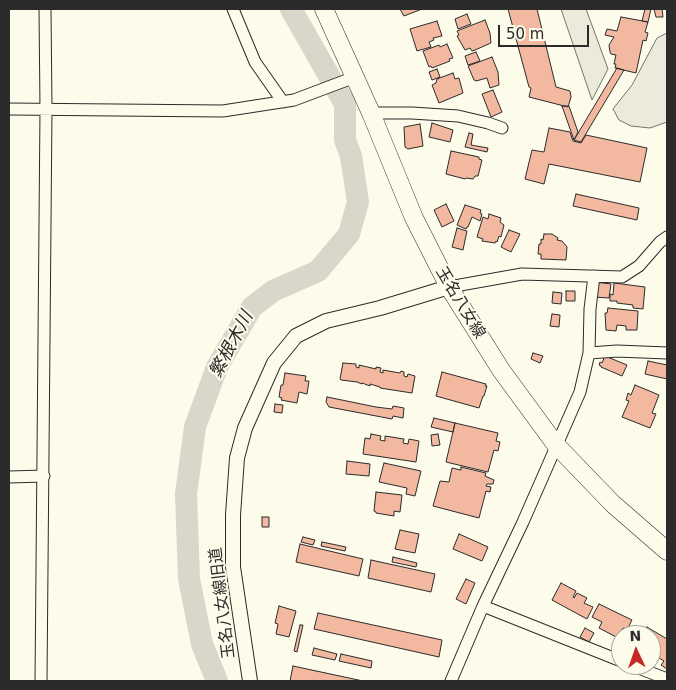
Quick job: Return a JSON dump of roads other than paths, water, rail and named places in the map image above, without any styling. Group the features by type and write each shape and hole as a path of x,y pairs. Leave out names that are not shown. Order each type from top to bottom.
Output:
{"main road":[{"name":"玉名八女線","path":"324,9 349,79 371,113 414,218 449,287 501,370 556,445 613,504 667,551"}],"street":[{"path":"41,681 44,476 45,9"},
{"path":"233,9 255,62 283,102"},
{"path":"9,109 224,111 294,100 349,79"},
{"path":"371,113 458,116 502,128"},
{"path":"449,287 522,274 622,277 639,266 660,242 667,237"},
{"path":"451,681 482,606 523,522 580,392 589,353 590,309 594,276"},
{"name":"玉名八女線旧道","path":"250,681 233,567 233,515 237,458 245,428 274,363 296,336 326,321 380,308 449,287"},
{"path":"589,353 617,351 667,353"},
{"path":"9,477 44,476"},
{"path":"482,606 611,657"}],"waterway":[{"name":"繁根木川","path":"217,681 202,644 189,579 186,494 195,427 217,367 252,307 273,291 318,271 349,234 358,202 351,156 345,140 345,104 291,9"}]}
